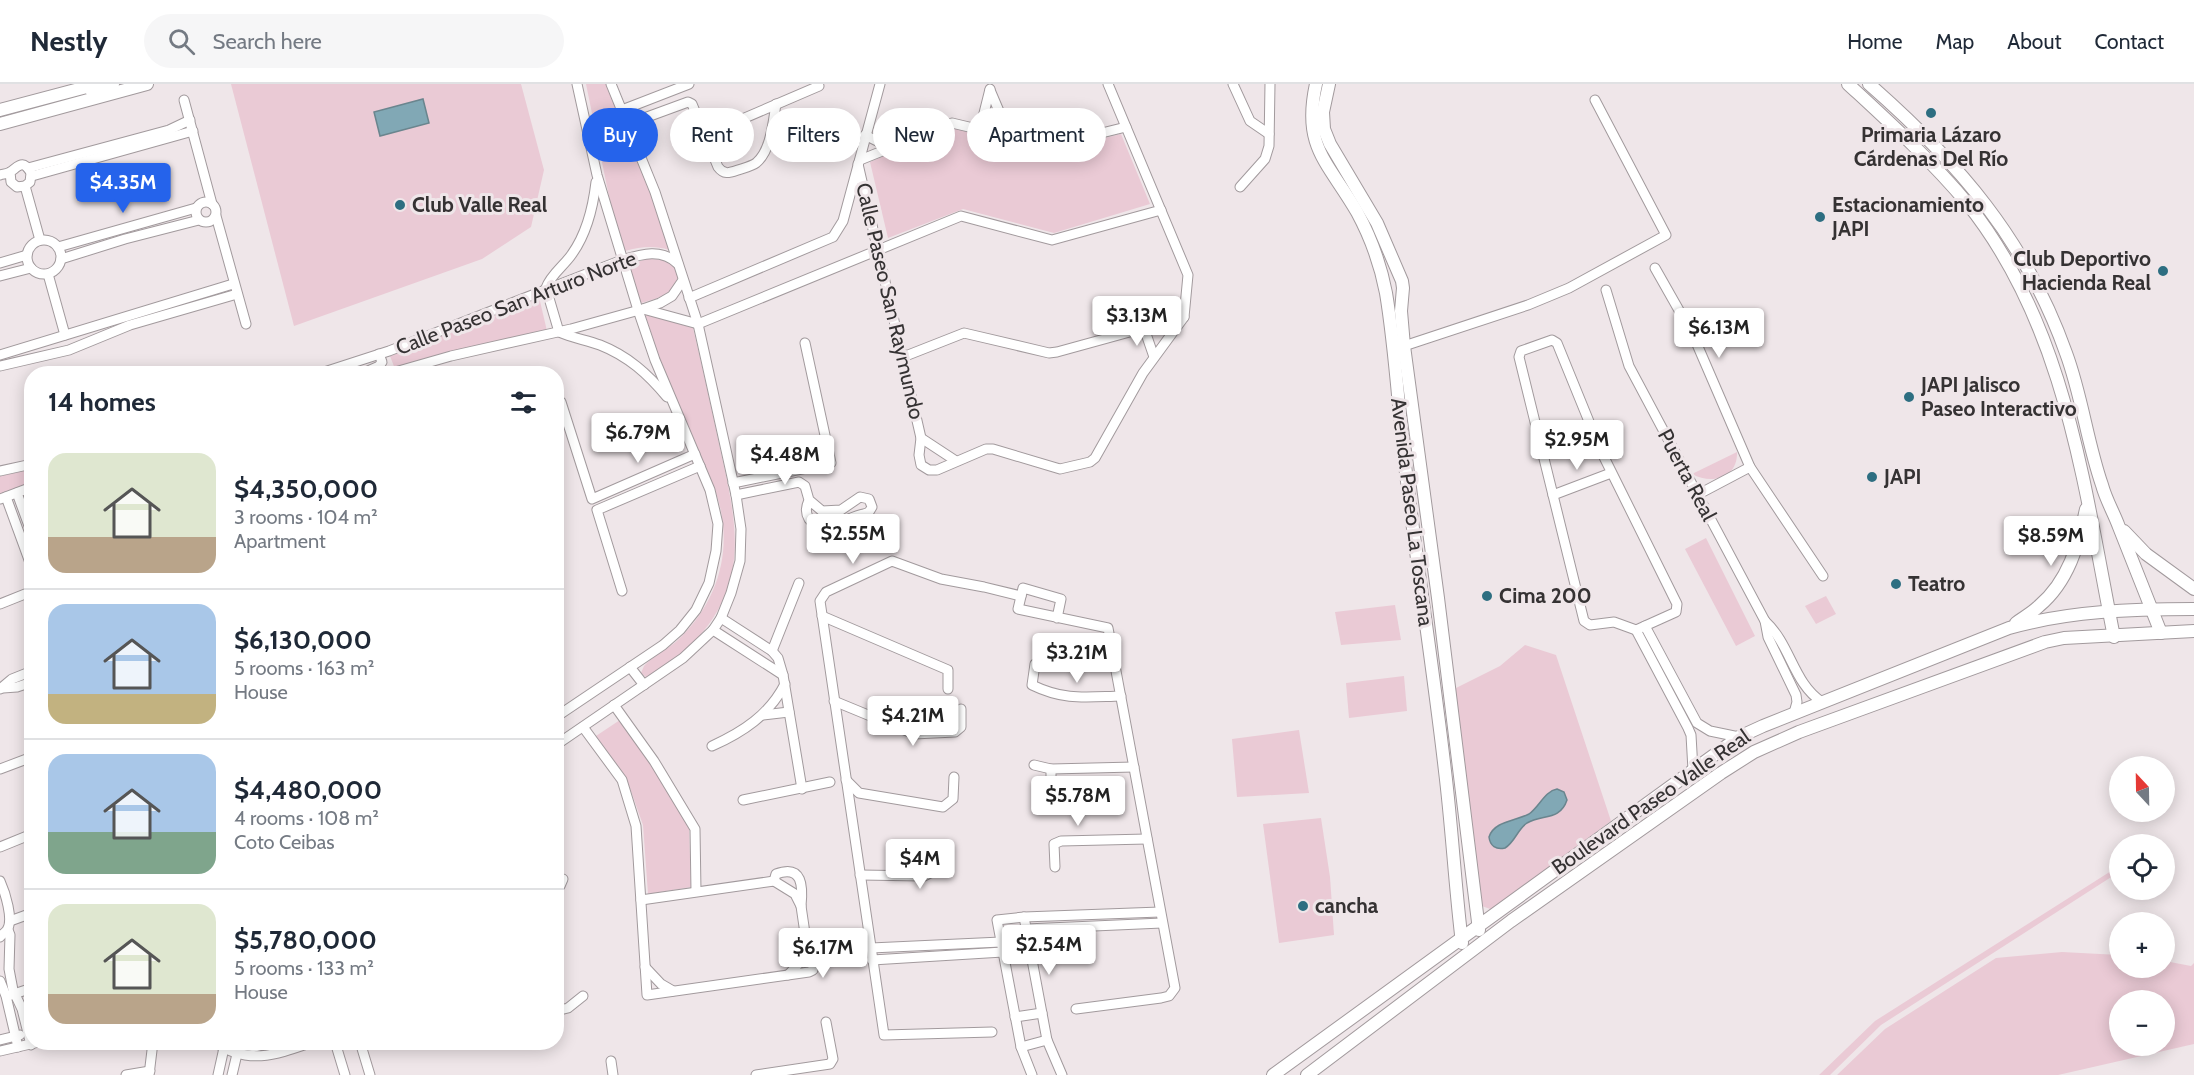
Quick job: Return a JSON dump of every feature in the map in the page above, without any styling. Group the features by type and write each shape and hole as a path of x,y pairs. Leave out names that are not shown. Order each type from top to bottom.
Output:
{"street":[{"path":"0,110 98,84"},
{"path":"90,99 89,94 92,90 113,84"},
{"path":"0,124 147,84"},
{"path":"564,712 663,645 680,630 696,610 709,583 716,551 718,524 710,490 655,360 622,260 597,176 577,84"},
{"path":"611,84 621,108"},
{"path":"627,108 689,84"},
{"name":"Calle Paseo San Raymundo","path":"861,153 880,84"},
{"path":"903,357 964,333 1053,353 1184,317 1188,275 1108,84"},
{"path":"1233,84 1250,122 1269,134"},
{"path":"1240,187 1264,159 1269,146 1270,84"},
{"name":"Avenida Paseo La Toscana","path":"1316,84 1311,111 1312,131 1319,152 1358,214 1387,296 1445,775 1464,956"},
{"name":"Avenida Paseo La Toscana","path":"1329,84 1323,112 1324,129 1330,144 1377,223 1402,281 1401,311 1404,346 1481,943"},
{"path":"1848,84 1939,172 1968,204 1999,249 2021,290 2047,346 2067,409 2114,637"},
{"path":"1869,84 1938,148 2001,223 2036,282 2059,334 2082,403 2097,470 2161,633"},
{"path":"754,114 819,86"},
{"path":"986,108 991,87"},
{"path":"991,87 999,108"},
{"path":"184,100 246,324"},
{"path":"1404,346 1569,288 1666,235 1595,100"},
{"path":"672,108 688,102 694,108"},
{"path":"716,162 722,172 729,174 756,163 764,154 776,105"},
{"path":"102,152 169,130 190,120"},
{"path":"1106,132 1126,127"},
{"path":"0,185 11,177 18,166 30,172 102,152 193,131"},
{"path":"865,135 873,139"},
{"path":"564,740 683,658 713,630 721,618 740,561 741,529 736,495 698,324 643,162"},
{"name":"Calle Paseo San Raymundo","path":"859,162 921,438 919,455 921,465 929,470 937,470 990,449 1060,469 1090,462 1095,458 1143,373 1184,317"},
{"name":"Calle Paseo San Raymundo","path":"689,298 833,237 843,221 859,162"},
{"path":"0,175 11,177 17,187 25,186 30,182 30,172"},
{"path":"597,176 592,211 584,232 573,254 553,276 546,288 559,333 598,344 628,359 673,403"},
{"path":"25,186 40,240"},
{"path":"58,247 196,208 203,202 212,204"},
{"path":"196,208 195,215 199,220"},
{"path":"640,310 698,324 961,216 1052,240 1161,210"},
{"path":"61,259 125,238 199,220 208,223 216,216"},
{"path":"1365,229 1377,223"},
{"path":"1986,231 2001,223"},
{"path":"122,228 125,238"},
{"path":"0,276 31,268 42,274 48,274 57,268 61,259 58,247 53,242 40,240 29,249 27,255 31,268"},
{"name":"Calle Paseo San Arturo Norte","path":"342,366 622,260 652,254 671,258 678,264"},
{"path":"0,263 27,255"},
{"path":"1655,268 1694,335 1750,466 1823,576"},
{"path":"48,274 65,335"},
{"name":"Calle Paseo San Arturo Norte","path":"416,366 451,356 559,333 640,310 672,296 683,280"},
{"path":"0,355 235,289"},
{"name":"Puerta Real","path":"1606,290 1629,366 1765,621 1768,637 1796,695 1794,713"},
{"path":"0,366 81,345 143,316"},
{"path":"1144,328 1154,357"},
{"path":"77,332 81,338 81,345"},
{"path":"54,339 53,346 57,352"},
{"path":"1552,340 1557,343 1611,473 1677,604 1676,612 1641,628 1620,623 1590,625 1584,621 1519,357 1521,351 1552,340"},
{"path":"733,483 831,463 805,343"},
{"path":"379,354 382,362 379,366"},
{"path":"564,411 592,498 695,454"},
{"name":"Calle Paseo San Raymundo","path":"921,438 956,461"},
{"path":"0,471 24,466"},
{"path":"622,591 597,510 700,466"},
{"path":"1698,495 1750,466"},
{"path":"1554,495 1611,473"},
{"path":"736,495 799,482 806,486 809,500 818,509 827,512 841,510 860,497 872,502 872,507 864,514 827,527 820,527 815,525 806,513 809,500"},
{"path":"24,491 3,498 24,549"},
{"path":"17,493 24,512"},
{"path":"2009,628 2040,606 2059,583 2073,558 2088,502"},
{"path":"1412,513 1419,510 1426,512"},
{"path":"2118,525 2146,554 2194,589"},
{"path":"1415,538 1422,540 1429,537"},
{"path":"992,1032 884,1035 820,601 826,592 892,561 941,579 1021,596"},
{"path":"772,651 799,583"},
{"path":"1057,618 1060,598 1023,588 1018,609 1057,618 1108,628 1175,988 1169,996 1161,998 1076,1009"},
{"path":"0,604 24,595"},
{"path":"1423,600 1438,598"},
{"name":"Boulevard Paseo Valle Real","path":"1273,1075 1739,737 2009,628 2042,619 2109,612 2194,609"},
{"path":"822,616 948,670 948,689"},
{"path":"721,618 772,651 778,658 784,679 802,789"},
{"name":"Puerta Real","path":"1765,621 1778,632 1806,690 1822,702"},
{"path":"1427,626 1441,625"},
{"path":"1641,628 1698,723 1710,730 1739,737"},
{"path":"1641,628 1691,735 1692,770"},
{"path":"713,630 784,679"},
{"name":"Boulevard Paseo Valle Real","path":"1464,956 1721,773 1754,752 1799,732 2034,645 2064,638 2194,631"},
{"path":"1782,664 1791,660"},
{"path":"1035,664 1032,685 1050,694 1068,698 1121,696"},
{"path":"630,668 644,685"},
{"path":"1,688 12,679 24,674"},
{"path":"712,746 754,723 763,715 784,679"},
{"path":"1,688 24,685"},
{"path":"834,701 914,734 955,732 961,727 961,709"},
{"path":"614,705 654,761 695,829 696,891"},
{"path":"763,715 789,712"},
{"path":"583,727 622,780 636,826 647,995 813,970 814,964 808,954 801,906 803,890 801,880 794,873 786,870 776,874 774,881"},
{"path":"0,769 24,760"},
{"path":"1034,765 1051,769 1134,767"},
{"path":"1051,769 1051,793"},
{"path":"1445,775 1452,771 1459,773"},
{"path":"846,780 859,794 943,807 952,800 954,777"},
{"path":"743,800 830,782"},
{"path":"852,826 859,794"},
{"path":"0,847 24,837"},
{"path":"1055,867 1054,844 1061,841 1147,839"},
{"path":"860,875 924,876 936,870 935,852"},
{"path":"0,881 6,898 6,929 10,935 11,995 18,1047"},
{"path":"641,900 774,881 795,894 801,906"},
{"path":"1032,1075 1021,1047 997,920 1160,912"},
{"path":"1024,917 1047,1040 1062,1075"},
{"path":"6,929 24,918"},
{"path":"871,948 1001,942 1027,934 1162,923"},
{"path":"872,960 1003,952"},
{"path":"789,975 808,954"},
{"path":"1307,1075 1464,956"},
{"path":"645,967 661,984 673,991"},
{"path":"0,981 20,1004 24,1016"},
{"path":"11,995 24,991"},
{"path":"564,1009 583,996"},
{"path":"1015,1017 1042,1013"},
{"path":"756,1075 830,1064 833,1059 826,1022"},
{"path":"0,1040 24,1034"},
{"path":"1021,1047 1047,1040"},
{"path":"0,1051 24,1046"},
{"path":"126,1075 149,1073 152,1050"},
{"path":"218,1075 226,1050"},
{"path":"233,1050 237,1054 249,1057 266,1057 288,1050"},
{"path":"337,1050 345,1075"},
{"path":"362,1050 370,1075"},
{"path":"232,1075 237,1054"},
{"path":"611,1061 613,1075"},
{"path":"824,1065 826,1075"}],"shaded area":[{"name":"Club Valle Real","path":"231,84 521,84 544,170 531,227 482,259 294,326"},
{"path":"586,84 606,84 616,108 591,108"},
{"path":"955,128 967,132 967,162 1106,162 1106,138 1121,134 1150,204 1054,233 963,209 888,238 870,162 955,162"},
{"path":"602,162 638,162 669,250 647,247 625,251 612,211"},
{"path":"646,259 670,263 676,271 677,280 666,294 641,303 629,265"},
{"path":"539,297 547,331 407,366 394,366 390,356"},
{"path":"645,314 693,328 727,482 735,534 734,559 729,583 720,606 705,629 684,652 647,678 641,673 644,666 680,638 694,623 714,589 720,570 724,532 716,493 662,367"},
{"path":"1737,452 1733,468 1722,477 1708,479 1692,474"},
{"path":"24,471 24,486 0,495 0,476"},
{"path":"1706,538 1755,636 1736,646 1685,549"},
{"path":"1826,596 1836,614 1816,624 1805,606"},
{"path":"1395,605 1401,640 1341,645 1335,612"},
{"path":"1525,645 1556,655 1611,821 1493,910 1479,905 1454,689 1500,666"},
{"path":"1404,676 1407,711 1349,718 1346,683"},
{"path":"620,720 648,760 689,827 691,887 648,894 643,825 626,777 596,736"},
{"path":"1299,730 1309,793 1237,797 1232,739"},
{"name":"cancha","path":"1321,818 1330,877 1334,935 1279,943 1263,824"},
{"path":"2109,872 2109,878 1881,1025 1830,1075 1819,1075 1875,1021"},
{"path":"2062,952 2109,954 2109,978 2175,978 2175,963 2191,966 2194,963 2194,1044 2175,1048 2175,990 2109,990 2109,1056 2141,1056 2058,1075 1837,1075 1885,1029 1996,958"}],"water":[{"path":"423,99 429,123 380,136 374,112"},
{"path":"1557,789 1564,792 1567,800 1560,811 1527,823 1505,848 1492,845 1489,837 1496,828 1529,814 1549,793"}],"place":[{"name":"Primaria Lázaro Cárdenas Del Río","path":"1931,113"},
{"name":"Club Valle Real","path":"400,205"},
{"name":"Estacionamiento JAPI","path":"1820,217"},
{"name":"Club Deportivo Hacienda Real","path":"2163,271"},
{"name":"JAPI Jalisco Paseo Interactivo","path":"1909,397"},
{"name":"JAPI","path":"1872,477"},
{"name":"Teatro","path":"1896,584"},
{"name":"Cima 200","path":"1487,596"},
{"name":"cancha","path":"1303,906"}]}
